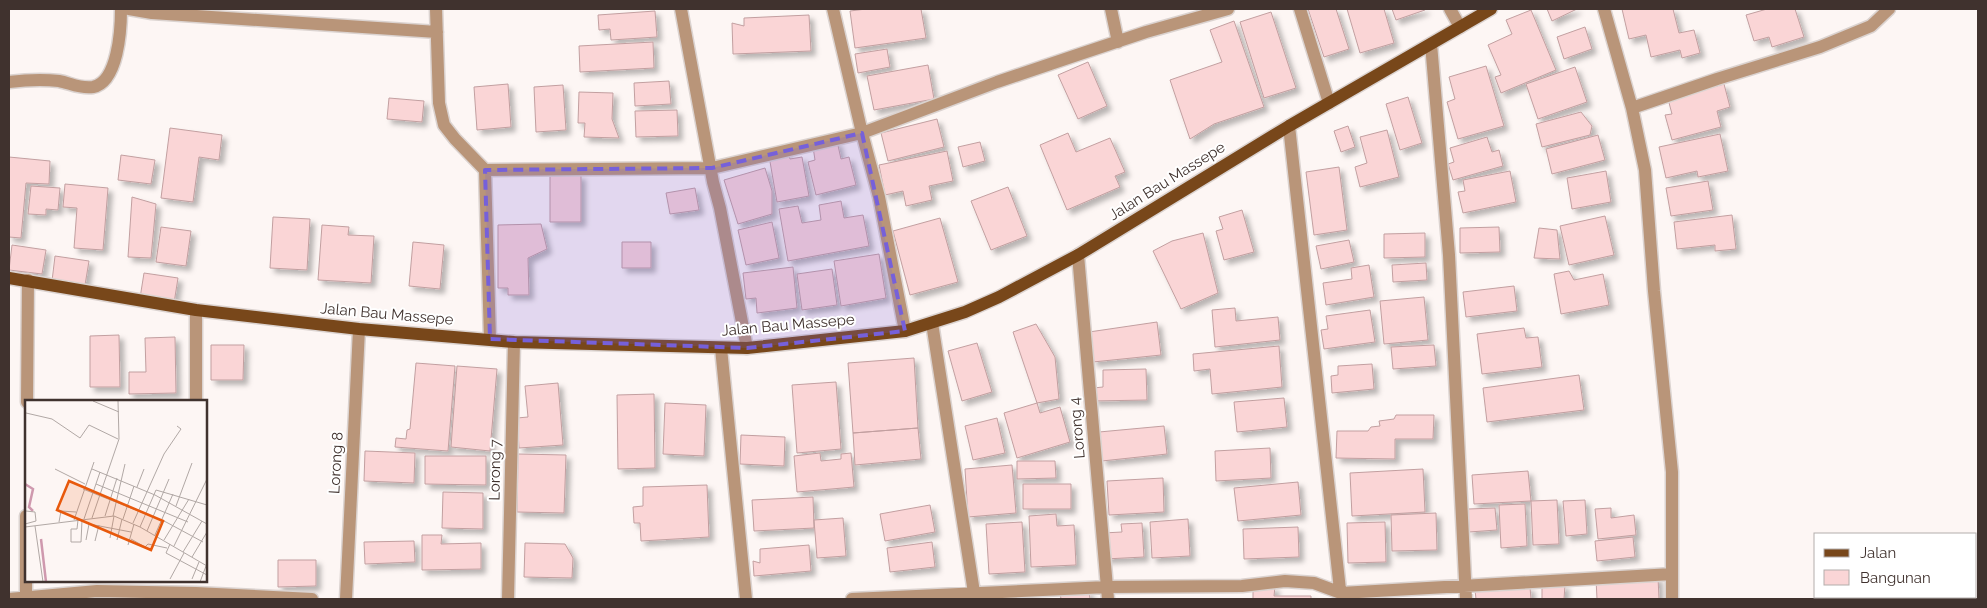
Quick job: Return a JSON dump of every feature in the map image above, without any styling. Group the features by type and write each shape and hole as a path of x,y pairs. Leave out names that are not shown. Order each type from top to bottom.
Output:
{"main road":[{"name":"Jalan Bau Massepe","path":"9,278 196,310 358,329 514,342 747,348 905,331 932,323 999,297 1078,255 1289,126 1491,9"}],"street":[{"path":"9,82 31,80 60,81 80,87 94,86 108,77 115,59 121,29 121,9"},
{"path":"129,9 152,13 437,32"},
{"path":"436,9 439,103 444,125 485,170 490,339"},
{"path":"682,9 747,348"},
{"path":"833,9 862,134 879,197 905,331"},
{"path":"1111,9 1118,42"},
{"path":"485,170 712,168 862,134 997,82 1118,42 1228,9"},
{"path":"1300,9 1329,103"},
{"path":"1450,9 1460,27"},
{"path":"1604,9 1632,108 1645,170 1654,292 1672,472 1672,599"},
{"path":"1632,108 1820,47 1871,26 1889,9"},
{"path":"1431,44 1449,255 1466,599"},
{"path":"1289,126 1341,596"},
{"name":"Lorong 4","path":"1078,255 1107,593"},
{"path":"27,400 28,280"},
{"path":"196,310 196,400"},
{"path":"932,323 975,596"},
{"name":"Lorong 8","path":"346,599 358,329"},
{"name":"Lorong 7","path":"508,599 514,342"},
{"path":"721,348 746,599"},
{"path":"852,599 1107,593 1299,581 1314,583 1341,596 1466,585 1672,574"},
{"path":"26,583 26,598"},
{"path":"9,598 97,591 196,591 312,599"}],"highlighted area":[{"path":"862,133 905,331 747,348 490,339 485,170 712,168"}],"building":[{"path":"866,9 921,9 926,38 855,48 850,11"},
{"path":"1308,9 1336,9 1349,49 1324,57"},
{"path":"1347,9 1384,9 1394,43 1360,53"},
{"path":"1392,9 1425,9 1425,10 1396,20"},
{"path":"1547,9 1577,9 1552,21"},
{"path":"1622,9 1673,9 1679,33 1694,30 1700,53 1682,58 1680,50 1651,57 1646,35 1629,39"},
{"path":"1767,9 1795,9 1804,37 1772,47 1769,37 1754,41 1746,15"},
{"path":"1531,10 1556,70 1501,93 1495,77 1501,75 1488,45 1512,34 1506,20"},
{"path":"655,11 657,37 611,40 610,29 599,30 598,15"},
{"path":"1271,12 1296,88 1264,98 1240,22"},
{"path":"809,15 811,51 733,54 732,23 744,26 744,18"},
{"path":"1234,21 1264,107 1214,124 1190,139 1170,80 1222,62 1210,30"},
{"path":"1585,27 1592,49 1564,59 1557,37"},
{"path":"653,42 654,68 580,72 579,46"},
{"path":"887,49 890,67 858,73 855,54"},
{"path":"1088,62 1107,106 1078,119 1058,75"},
{"path":"928,65 934,99 874,110 867,76"},
{"path":"1486,66 1504,126 1458,139 1447,102 1455,99 1449,77"},
{"path":"1575,67 1587,102 1538,119 1526,84"},
{"path":"669,81 671,104 635,106 634,83"},
{"path":"508,84 511,127 477,130 474,87"},
{"path":"1724,84 1730,107 1717,111 1721,127 1672,140 1665,115 1672,114 1668,99"},
{"path":"563,85 566,130 536,132 534,87"},
{"path":"579,92 613,93 612,119 619,138 584,137 585,123 578,123"},
{"path":"1408,97 1422,143 1400,150 1386,104"},
{"path":"389,98 424,101 422,122 387,119"},
{"path":"677,110 678,136 636,137 635,111"},
{"path":"1581,112 1592,126 1590,135 1542,147 1536,124"},
{"path":"937,119 944,147 888,161 881,133"},
{"path":"1348,126 1355,147 1341,152 1334,131"},
{"path":"170,128 222,135 219,160 199,157 193,202 161,198"},
{"path":"1387,130 1399,177 1360,187 1355,167 1367,163 1360,137"},
{"path":"1068,133 1076,152 1110,138 1125,172 1115,176 1120,187 1067,210 1040,145"},
{"path":"1720,134 1728,171 1698,177 1697,171 1666,178 1659,147"},
{"path":"1598,135 1605,160 1552,174 1546,149"},
{"path":"1487,137 1492,152 1499,150 1503,166 1453,180 1448,164 1454,162 1450,148"},
{"path":"837,141 841,159 849,157 856,185 816,195 808,162 815,160 813,147"},
{"path":"980,142 985,161 963,167 958,147"},
{"path":"947,151 953,181 929,186 932,200 906,206 903,191 885,195 879,165"},
{"path":"788,153 790,159 802,157 809,196 777,202 769,156"},
{"path":"121,155 155,160 151,184 118,180"},
{"path":"9,157 50,161 49,184 26,183 21,238 9,237"},
{"path":"1339,167 1347,230 1314,235 1306,172"},
{"path":"765,168 772,191 772,214 738,224 724,180"},
{"path":"1510,171 1516,202 1463,213 1458,192 1465,191 1463,180"},
{"path":"1606,171 1611,202 1572,209 1567,178"},
{"path":"581,175 581,222 550,222 550,176"},
{"path":"1708,181 1713,210 1671,216 1666,188"},
{"path":"65,184 108,188 103,250 74,248 77,208 63,207"},
{"path":"31,186 60,188 58,210 46,209 46,215 28,214"},
{"path":"1008,187 1027,236 991,250 971,201"},
{"path":"695,188 699,210 670,214 666,193"},
{"path":"132,197 156,204 151,258 128,257"},
{"path":"841,201 844,218 863,215 869,246 788,261 779,209 798,206 802,223 821,220 819,205"},
{"path":"1242,210 1254,252 1224,260 1216,231 1223,229 1219,217"},
{"path":"1732,215 1736,249 1715,251 1715,245 1677,249 1674,222"},
{"path":"1605,216 1614,255 1569,265 1560,226"},
{"path":"273,217 310,219 307,270 270,268"},
{"path":"940,218 958,282 910,295 893,231"},
{"path":"772,222 779,258 746,265 738,230"},
{"path":"541,224 547,249 528,258 529,295 508,295 508,288 498,288 498,225"},
{"path":"322,225 349,227 348,235 374,236 371,283 318,280"},
{"path":"161,227 191,231 186,266 156,262"},
{"path":"1499,227 1500,252 1460,253 1460,228"},
{"path":"1539,228 1557,230 1560,259 1534,258"},
{"path":"1203,233 1218,293 1181,309 1153,251 1172,241"},
{"path":"1425,233 1425,257 1384,258 1384,234"},
{"path":"1349,240 1354,262 1321,269 1316,246"},
{"path":"413,242 444,245 440,289 409,286"},
{"path":"622,242 651,242 651,268 622,268"},
{"path":"12,245 46,250 42,274 9,270"},
{"path":"879,254 886,298 841,306 834,261"},
{"path":"55,256 89,261 85,285 52,281"},
{"path":"1426,263 1427,280 1393,282 1392,265"},
{"path":"1369,265 1374,297 1326,305 1323,283 1352,279 1351,268"},
{"path":"793,267 797,308 757,313 756,298 746,299 743,273"},
{"path":"832,269 837,305 802,310 797,274"},
{"path":"1569,271 1574,280 1603,274 1609,305 1561,314 1554,274"},
{"path":"144,273 178,278 174,303 140,298"},
{"path":"1514,286 1517,311 1466,317 1463,292"},
{"path":"1424,297 1428,340 1384,344 1380,301"},
{"path":"1235,308 1236,321 1278,317 1280,340 1215,347 1212,310"},
{"path":"1370,310 1375,342 1324,349 1321,330 1328,329 1326,316"},
{"path":"1157,322 1161,355 1093,362 1089,332"},
{"path":"1036,324 1055,357 1059,399 1037,403 1013,332"},
{"path":"1524,328 1526,338 1538,337 1542,367 1482,374 1477,334"},
{"path":"119,335 120,387 90,387 90,336"},
{"path":"175,337 176,393 129,394 129,372 146,372 145,338"},
{"path":"977,343 992,392 962,401 948,351"},
{"path":"211,345 244,345 243,380 211,380"},
{"path":"1434,345 1436,366 1393,369 1391,347"},
{"path":"1279,346 1282,387 1212,394 1210,369 1194,371 1193,354"},
{"path":"914,358 918,428 853,433 848,363"},
{"path":"416,363 455,366 448,451 395,447 396,438 406,439 407,430 410,429"},
{"path":"1372,364 1374,389 1332,393 1331,376 1338,375 1338,366"},
{"path":"457,366 497,369 490,451 451,447"},
{"path":"1146,369 1147,400 1093,401 1093,388 1103,387 1103,370"},
{"path":"1579,375 1584,410 1487,422 1483,388"},
{"path":"836,382 841,449 797,453 792,385"},
{"path":"558,383 563,445 519,448 517,418 528,417 525,386"},
{"path":"654,394 655,468 618,469 617,395"},
{"path":"1284,398 1287,427 1237,432 1234,402"},
{"path":"665,403 706,405 704,456 663,454"},
{"path":"1037,403 1040,413 1060,407 1070,442 1017,458 1004,413"},
{"path":"1396,415 1434,415 1433,439 1395,439 1395,459 1336,458 1337,431 1368,431 1371,427 1380,426 1379,421 1394,419"},
{"path":"997,418 1005,453 973,460 965,426"},
{"path":"1164,426 1167,454 1102,461 1099,432"},
{"path":"918,428 921,459 855,465 853,433"},
{"path":"741,435 785,437 784,466 740,464"},
{"path":"1270,448 1271,478 1216,481 1215,451"},
{"path":"365,451 415,453 414,483 364,481"},
{"path":"820,453 821,461 841,459 841,454 851,453 854,487 797,492 794,456"},
{"path":"518,454 566,455 564,513 517,512"},
{"path":"425,456 486,456 486,485 425,484"},
{"path":"1017,461 1055,461 1056,478 1017,479"},
{"path":"1012,465 1016,513 968,517 965,469"},
{"path":"1423,469 1425,512 1352,516 1350,473"},
{"path":"1528,471 1531,501 1474,504 1472,475"},
{"path":"1163,478 1164,512 1109,515 1107,481"},
{"path":"1298,482 1301,515 1238,521 1234,488"},
{"path":"1023,484 1071,484 1071,509 1023,509"},
{"path":"707,485 709,537 641,541 640,523 634,523 633,507 643,506 643,487"},
{"path":"443,492 483,493 483,529 442,528"},
{"path":"813,497 814,528 754,531 752,500"},
{"path":"1557,500 1559,544 1533,545 1531,501"},
{"path":"1585,500 1587,534 1566,536 1563,501"},
{"path":"1525,504 1527,546 1501,548 1499,505"},
{"path":"930,505 935,532 885,541 880,514"},
{"path":"1495,508 1497,530 1469,532 1468,509"},
{"path":"1611,508 1611,518 1634,515 1636,535 1598,539 1595,509"},
{"path":"1436,513 1437,550 1392,551 1391,515"},
{"path":"1056,514 1057,526 1074,525 1076,565 1031,567 1029,516"},
{"path":"843,518 846,556 817,558 814,520"},
{"path":"1188,519 1190,556 1152,558 1150,522"},
{"path":"1022,522 1025,572 989,574 986,524"},
{"path":"1385,522 1386,562 1348,563 1347,523"},
{"path":"1142,523 1144,557 1105,559 1103,533 1122,532 1121,524"},
{"path":"1298,527 1299,557 1244,559 1243,529"},
{"path":"422,535 442,535 441,544 481,543 481,569 422,570"},
{"path":"1633,537 1635,557 1597,561 1595,541"},
{"path":"414,541 415,562 365,564 364,542"},
{"path":"932,542 935,567 890,572 887,548"},
{"path":"525,543 565,544 573,558 572,578 524,577"},
{"path":"809,545 811,571 754,576 753,561 760,563 760,549"},
{"path":"278,560 316,560 316,586 278,587"},
{"path":"1658,577 1659,599 1597,599 1596,579"},
{"path":"1542,584 1565,585 1564,599 1542,599"},
{"path":"1275,587 1274,596 1311,596 1311,599 1253,599 1253,588"},
{"path":"1530,587 1531,599 1476,599 1475,590"},
{"path":"1089,591 1090,599 1061,599 1060,593"},
{"path":"112,597 165,598 112,599"}]}
